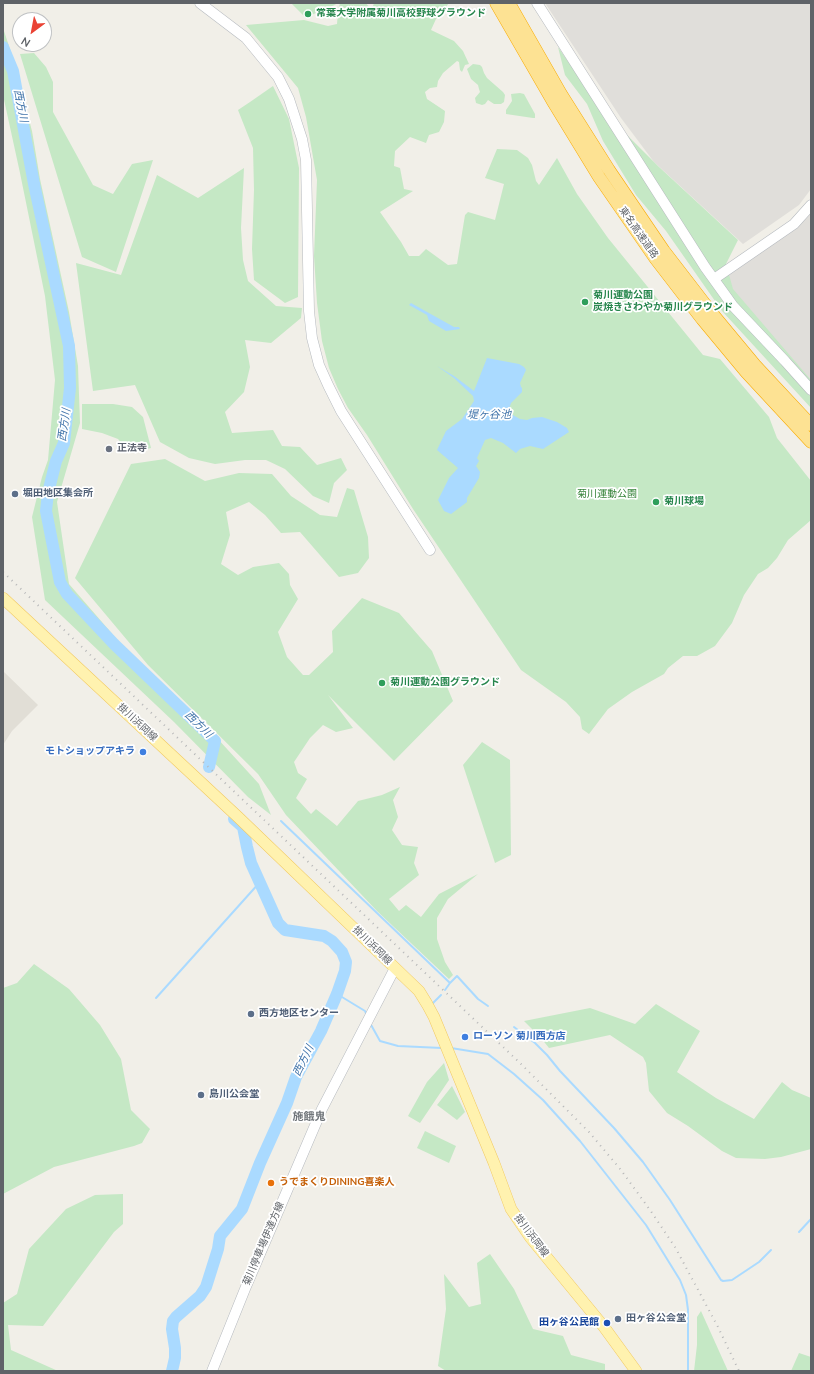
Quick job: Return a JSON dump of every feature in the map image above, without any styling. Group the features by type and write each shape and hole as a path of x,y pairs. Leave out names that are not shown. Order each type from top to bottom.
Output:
{"highway":[{"name":"東名高速道路","path":"496,3 552,100 599,177 655,258 702,319 746,372 811,442"},
{"name":"東名高速道路","path":"509,3 561,94 605,164 664,251 711,312 755,365 811,425"}],"main road":[{"name":"掛川浜岡線","path":"3,598 238,817 419,991 427,1004 442,1039 494,1163 511,1209 530,1237 604,1327 636,1371"}],"street":[{"path":"200,3 246,38 278,77 289,99 302,139 306,160 309,311 312,338 319,365 341,411 430,550"},
{"path":"537,3 622,135 661,199 733,306 811,390"},
{"path":"714,279 794,224 811,205"},
{"name":"菊川停車場伊達方線","path":"212,1371 245,1289 322,1109 395,968"}],"shaded area":[{"path":"545,3 811,3 811,189 799,205 743,244 654,162 621,118"},
{"path":"811,208 811,387 721,279"},
{"path":"3,671 38,705 12,731 3,745"}],"green space":[{"name":"常葉大学附属菊川高校野球グラウンド","path":"291,3 338,3 325,10 305,17"},
{"name":"菊川運動公園","path":"340,3 366,3 369,7 373,6 374,3 449,3 436,19 431,30 454,41 463,51 469,64 465,65 462,72 460,70 459,62 457,61 443,73 438,81 437,87 430,88 425,92 427,99 445,111 444,122 439,132 429,135 426,143 410,137 395,151 394,166 400,168 404,189 413,191 380,212 409,256 419,256 426,249 448,265 457,264 465,215 468,212 495,220 504,184 485,178 497,149 517,150 528,158 532,165 536,181 539,185 557,158 577,194 608,238 703,355 720,359 769,417 777,438 811,481 811,520 788,540 777,558 768,568 758,574 744,595 732,623 715,646 697,656 683,656 668,668 664,674 632,692 608,709 589,734 582,729 580,717 566,702 521,670 413,509 367,435 348,408 329,368 322,341 317,303 314,256 317,180 306,117 298,88 246,25 304,20 328,26 337,24"},
{"path":"3,28 12,55 32,131 40,179 69,312 78,366 80,423 57,502 69,584 154,682 217,738 259,784 271,815 248,797 174,722 45,600 32,517 48,460 55,380 45,296 3,95"},
{"path":"558,47 601,109 658,166 738,240 726,264 733,289 811,380 811,408 722,311 666,231 636,195 603,141 587,104 565,75"},
{"path":"34,53 46,67 53,82 53,112 93,185 113,194 132,164 153,160 116,272 82,257 20,54"},
{"path":"473,64 480,65 487,78 503,92 505,95 504,102 501,104 494,104 488,100 482,105 476,103 475,98 480,92 478,85 471,79 467,69"},
{"path":"273,86 289,119 299,168 298,297 285,303 254,280 252,249 254,190 253,148 238,110"},
{"path":"511,94 524,94 535,114 535,118 506,114 506,110 512,101"},
{"path":"244,168 241,228 243,260 248,281 276,306 302,308 301,318 271,343 245,340 250,367 244,392 225,412 232,433 273,430 282,446 300,447 317,465 341,458 347,470 334,483 329,503 313,496 285,469 266,460 245,460 215,464 189,458 160,442 135,385 93,391 76,263 121,275 157,175 198,198"},
{"path":"82,404 113,404 132,407 143,417 151,448 130,453 118,439 102,433 82,429"},
{"path":"165,459 205,481 239,473 272,474 291,496 320,515 337,517 347,488 354,490 368,537 369,558 358,573 339,577 300,532 281,533 265,515 249,502 226,512 230,535 221,564 238,575 253,567 279,563 289,574 290,585 298,599 278,632 287,657 303,675 309,675 333,652 332,631 362,598 399,613 432,651 453,701 394,761 328,695 353,728 336,732 323,725 310,738 294,762 298,773 307,779 296,798 311,814 316,809 337,826 358,801 382,795 400,787 393,800 398,817 392,830 402,845 418,847 414,863 419,875 389,899 399,911 406,905 421,917 439,894 478,874 448,899 437,918 437,939 445,962 453,975 449,979 377,911 286,815 258,774 148,665 75,578 131,464"},
{"path":"482,742 510,760 511,855 495,863 463,765"},
{"path":"34,964 69,989 100,1025 121,1059 131,1110 150,1129 142,1143 54,1167 3,1194 3,988 17,983"},
{"path":"656,1004 700,1031 677,1072 716,1098 754,1119 782,1082 792,1090 811,1098 811,1149 781,1157 765,1159 736,1158 722,1151 688,1126 667,1113 649,1091 646,1063 643,1057 610,1035 549,1048 524,1021 590,1008 635,1024"},
{"path":"444,1063 449,1080 420,1123 408,1116 427,1082"},
{"path":"452,1086 465,1112 457,1120 437,1105"},
{"path":"425,1131 456,1146 449,1163 417,1148"},
{"path":"123,1194 123,1224 114,1232 43,1326 8,1325 11,1350 58,1371 3,1371 3,1303 17,1294 29,1249 66,1209 95,1195"},
{"path":"490,1254 514,1289 533,1329 563,1336 571,1355 605,1364 605,1371 446,1371 438,1366 446,1309 444,1274 469,1307 481,1304 477,1263"},
{"path":"701,1311 728,1371 694,1371 697,1345 697,1317"},
{"path":"799,1353 811,1357 811,1371 791,1371"}],"water":[{"path":"411,303 454,327 459,327 460,329 446,331 429,321 427,315 409,305"},
{"name":"堤ヶ谷池","path":"487,358 519,364 526,370 520,383 522,392 511,403 509,409 511,414 520,419 527,420 542,417 557,422 567,428 569,432 543,449 530,446 520,449 516,453 503,443 491,438 485,440 477,458 479,461 476,466 480,472 479,478 467,498 467,502 451,514 444,511 438,500 449,478 458,468 437,450 446,431 462,419 474,401 473,396 454,378 437,366 454,376 474,391"}],"waterway":[{"name":"西方川","path":"3,47 13,71 34,184 69,346 70,388 64,443 56,461 48,493 46,511 60,582 67,594 114,644 215,741 209,767"},
{"name":"西方川","path":"172,1371 175,1358 172,1329 173,1321 200,1296 206,1287 218,1249 220,1236 242,1209 260,1163 287,1103 296,1077 321,1031 345,971 346,962 342,952 332,941 324,936 285,930 278,923 251,863 243,827 234,819"},
{"path":"281,821 450,983 457,976 478,999 488,1006"},
{"path":"156,998 260,882"},
{"path":"445,990 450,983"},
{"path":"337,994 365,1011 367,1016"},
{"path":"431,1005 441,995"},
{"path":"370,1023 380,1041 398,1046 442,1048"},
{"path":"514,1027 535,1043 547,1055 643,1162 670,1200 721,1280 732,1280 759,1262 771,1250"},
{"path":"451,1048 488,1054 514,1074 543,1100 580,1141 646,1225 680,1280 686,1295 688,1310 688,1371"},
{"path":"799,1232 811,1219"}],"railway":[{"path":"3,572 520,1063 589,1132 621,1170 675,1247 718,1327 739,1371"}],"place":[{"name":"常葉大学附属菊川高校野球グラウンド","path":"308,14"},
{"name":"菊川運動公園 炭焼きさわやか菊川グラウンド","path":"585,302"},
{"name":"正法寺","path":"109,449"},
{"name":"堀田地区集会所","path":"15,494"},
{"name":"菊川球場","path":"656,502"},
{"name":"菊川運動公園グラウンド","path":"382,683"},
{"name":"モトショップアキラ","path":"143,752"},
{"name":"西方地区センター","path":"251,1014"},
{"name":"ローソン 菊川西方店","path":"465,1037"},
{"name":"島川公会堂","path":"201,1095"},
{"name":"うでまくりDINING喜楽人","path":"271,1183"},
{"name":"田ヶ谷公会堂","path":"618,1319"},
{"name":"田ヶ谷公民館","path":"607,1323"}],"district":[{"name":"施餓鬼","path":"309,1117"}]}
